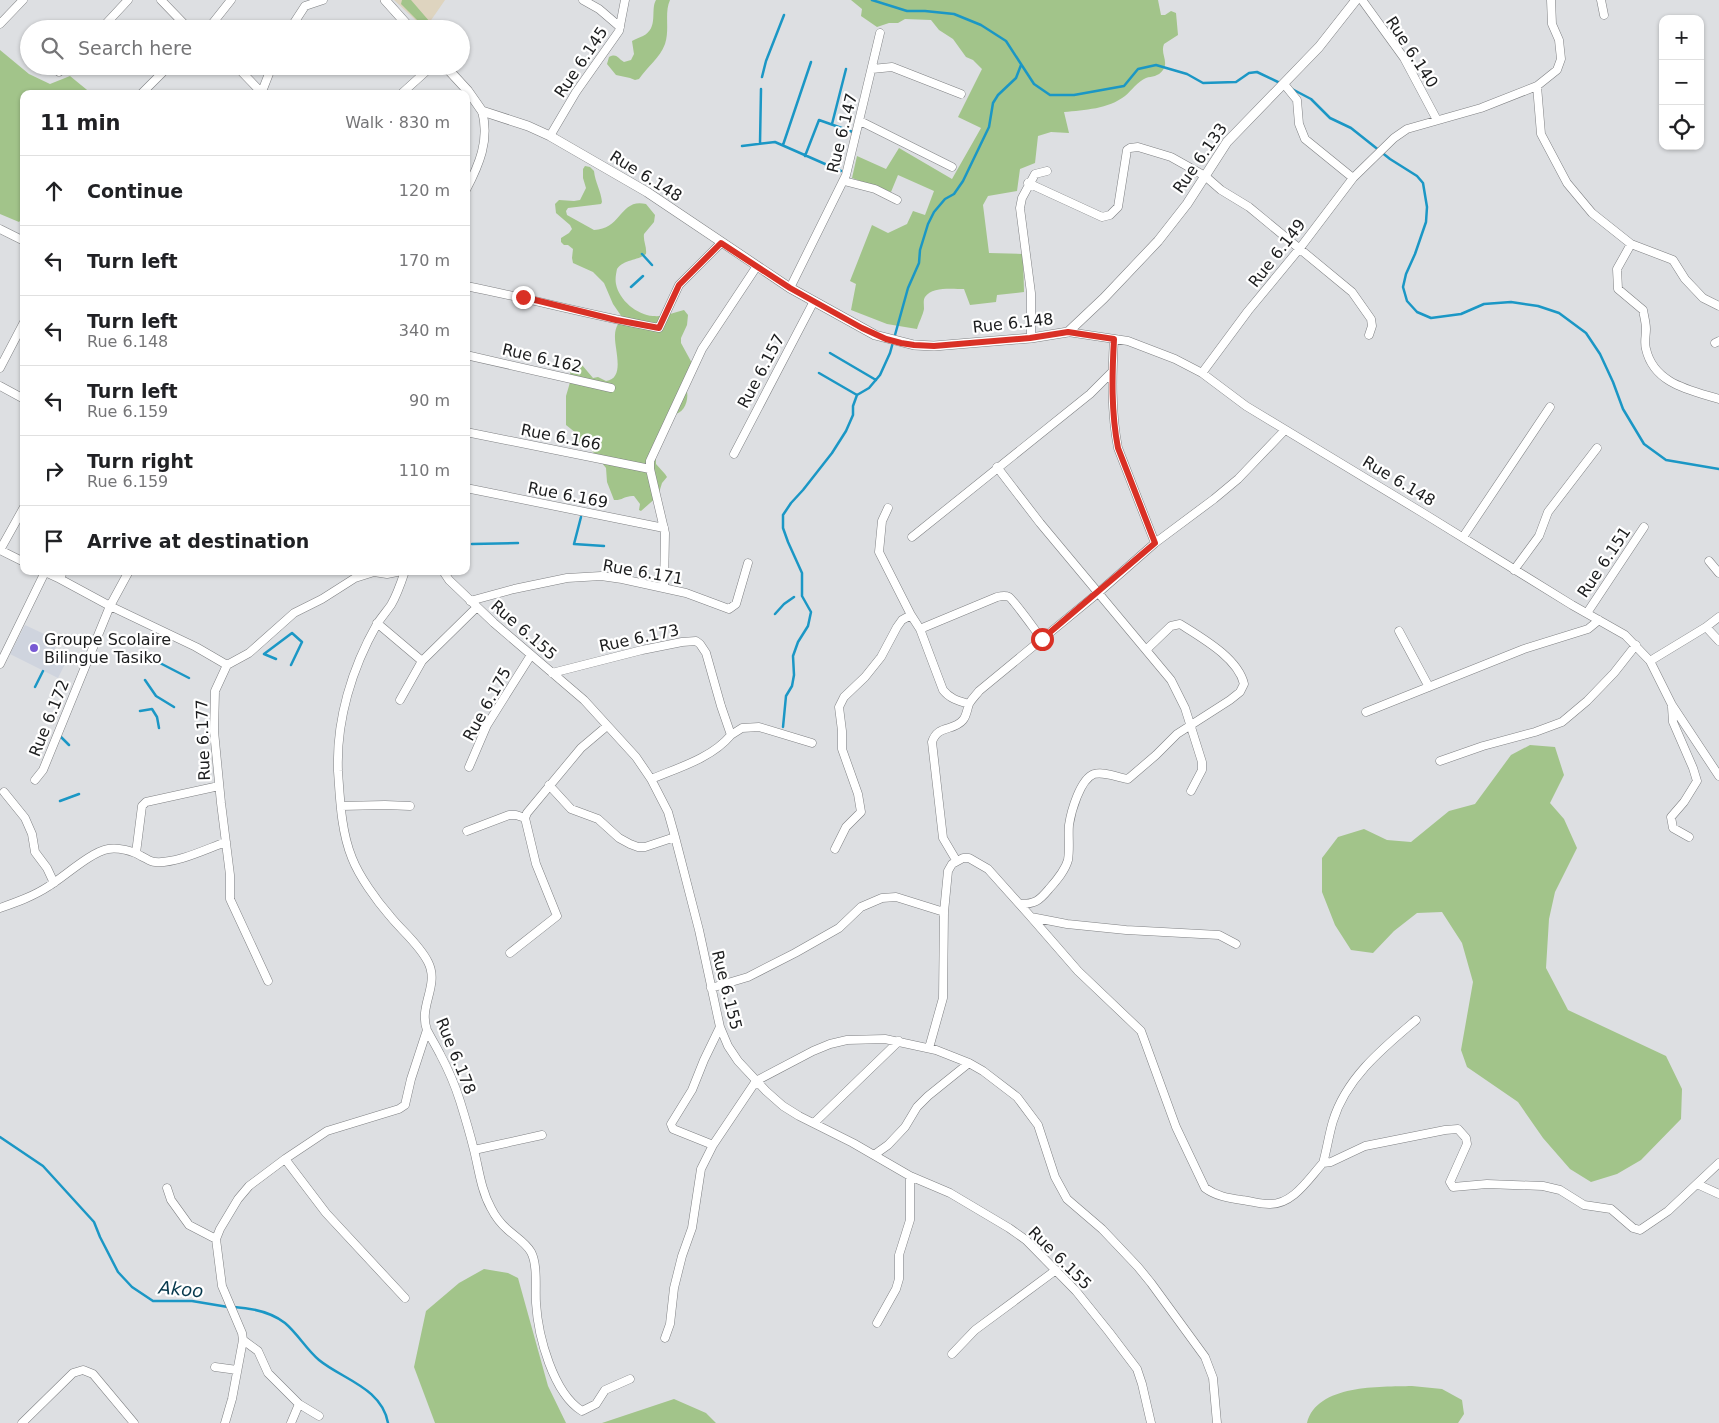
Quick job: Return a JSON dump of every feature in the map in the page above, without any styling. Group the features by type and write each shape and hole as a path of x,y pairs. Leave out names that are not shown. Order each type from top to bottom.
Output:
{"street":[{"path":"0,24 23,0"},
{"path":"109,20 128,0"},
{"path":"161,0 180,20"},
{"path":"215,20 232,0"},
{"path":"296,20 305,6 324,0"},
{"path":"385,0 403,20"},
{"path":"582,0 599,9 620,27"},
{"name":"Rue 6.145","path":"550,136 576,92 620,27 625,0"},
{"name":"Rue 6.133","path":"1068,332 1104,298 1158,241 1187,204 1234,134 1319,47 1356,0"},
{"name":"Rue 6.140","path":"1362,0 1404,58 1438,120"},
{"name":"Rue 6.149","path":"1202,372 1353,178 1394,138 1407,129 1481,108 1537,86 1557,70 1561,59 1559,40 1552,24 1551,0"},
{"path":"1601,0 1604,15"},
{"name":"Rue 6.147","path":"790,288 844,181 880,33"},
{"path":"872,69 892,66 961,94"},
{"path":"145,90 160,75"},
{"path":"244,75 258,90"},
{"path":"263,90 269,75"},
{"path":"405,90 422,75"},
{"path":"453,75 467,90"},
{"path":"1284,84 1297,100 1299,124 1305,139 1353,178"},
{"path":"1537,86 1541,134 1566,182 1592,213 1631,244 1673,260 1685,279 1703,298 1719,306"},
{"path":"470,94 482,112 485,122 485,141 476,171 470,182"},
{"name":"Rue 6.148","path":"482,112 528,126 550,136 647,192 790,288 862,328 886,339 914,345 934,346 1030,338 1068,332 1128,341 1152,349 1202,372 1230,396 1514,570 1625,635 1650,661 1672,705 1719,776"},
{"path":"860,121 952,167"},
{"path":"1028,183 1102,217 1110,215 1118,207 1127,150 1138,147 1171,157 1205,176 1221,190 1249,207 1352,292 1371,319 1372,326 1369,335"},
{"path":"1030,338 1032,293 1020,208 1028,183 1035,174 1047,171"},
{"path":"844,181 875,189 897,200"},
{"path":"0,229 20,239"},
{"path":"470,287 659,328 679,285 721,243"},
{"path":"1631,244 1617,270 1618,289 1643,310 1646,328 1645,348 1654,367 1666,380 1681,387 1719,399"},
{"path":"664,588 664,528 650,469 652,454 682,396 702,349 757,266"},
{"name":"Rue 6.157","path":"734,454 814,300"},
{"path":"0,368 20,330"},
{"path":"1114,339 1112,372 1115,431 1118,448 1155,543"},
{"name":"Rue 6.162","path":"470,356 612,388"},
{"path":"912,537 1090,394 1112,372"},
{"path":"0,386 20,397"},
{"path":"1462,537 1550,407"},
{"path":"956,860 944,838 932,742 934,735 940,730 958,724 963,720 969,704 979,691 1098,593 1155,543 1238,479 1285,430"},
{"name":"Rue 6.166","path":"470,433 650,469"},
{"path":"1514,570 1538,536 1548,512 1597,448"},
{"path":"997,467 1040,523 1171,680 1185,708 1202,762 1202,770 1191,791"},
{"name":"Rue 6.169","path":"470,489 664,528"},
{"path":"888,508 882,521 879,552 920,629 943,690 955,700 969,704"},
{"path":"20,514 0,550 20,560"},
{"name":"Rue 6.151","path":"1587,613 1644,527"},
{"path":"1709,561 1719,573"},
{"name":"Rue 6.171","path":"470,601 514,589 567,578 600,576 686,593 729,609 736,604 748,563"},
{"path":"0,664 43,575"},
{"path":"62,575 110,606 196,647 227,665 248,653 294,613 322,599 355,578 364,575"},
{"name":"Rue 6.172","path":"35,780 43,770 110,606 127,575"},
{"name":"Rue 6.178","path":"402,575 399,590 391,605 377,623 357,663 338,741 341,806 348,847 353,860 389,915 419,948 432,972 433,979 425,1013 427,1030 450,1074 460,1100 481,1184 491,1208 506,1228 526,1245 531,1252 534,1261 536,1309 543,1347 556,1377 573,1405 582,1411 596,1404 605,1390 630,1378"},
{"name":"Rue 6.155","path":"446,575 477,608 584,700 636,757 651,779 668,812 675,837 720,1027 728,1046 756,1081 783,1106 910,1176 950,1193 1026,1240 1076,1291 1137,1369 1151,1423"},
{"path":"920,629 996,597 1004,596 1013,600 1042,639"},
{"path":"400,700 422,661 477,608"},
{"path":"835,849 846,828 862,812 858,794 842,749 839,707 844,697 865,677 881,657 902,620 911,615"},
{"path":"1650,661 1719,617"},
{"path":"1366,712 1524,649 1588,629 1599,620"},
{"path":"377,623 422,661"},
{"path":"1020,904 1032,904 1044,895 1068,861 1069,824 1074,804 1085,782 1094,774 1128,779 1143,768 1177,734 1230,700 1240,692 1244,684 1242,674 1227,658 1206,640 1180,624 1171,626 1147,649"},
{"path":"1706,627 1719,641"},
{"path":"1399,631 1429,687"},
{"name":"Rue 6.173","path":"552,673 642,650 696,641 706,653 731,735"},
{"path":"1440,761 1562,722 1587,702 1636,645"},
{"name":"Rue 6.175","path":"469,768 487,725 531,655"},
{"name":"Rue 6.177","path":"227,665 215,691 216,714 214,731 230,875 230,899 268,981"},
{"path":"1672,705 1673,722 1697,782 1671,818 1673,828 1689,837"},
{"path":"510,953 556,916 536,864 525,818 531,807 581,748 607,726"},
{"path":"651,779 702,757 723,744 731,735 742,728 759,727 812,743"},
{"path":"549,785 570,809 598,819 619,838 630,844 638,847 646,846 675,837"},
{"path":"136,853 142,806 146,802 219,786"},
{"path":"4,792 25,818 32,834 35,852 47,868 54,883"},
{"path":"341,806 385,804 410,806"},
{"path":"467,831 509,815 525,818"},
{"path":"0,908 32,895 54,883 97,853 107,849 136,853 152,862 157,862 175,859 226,842"},
{"path":"929,1048 944,998 944,912 948,871 956,860 963,858 969,858 988,869 1078,971 1141,1031 1176,1127 1205,1188 1213,1194 1269,1204 1283,1203 1295,1194 1323,1163 1333,1121 1341,1100 1350,1086 1380,1050 1416,1020"},
{"path":"711,988 748,977 795,953 840,928 861,907 882,898 896,897 944,912"},
{"path":"1031,917 1096,927 1219,935 1236,944"},
{"path":"713,1145 672,1129 671,1124 692,1090 720,1027"},
{"path":"226,1423 237,1370 242,1333 222,1286 216,1239 220,1228 238,1199 249,1186 327,1131 399,1109 406,1105 411,1079 427,1030"},
{"path":"665,1338 670,1324 674,1288 682,1256 692,1228 702,1169 713,1145 756,1081 830,1044 871,1038 899,1041 929,1048 983,1071 1017,1097 1032,1115 1038,1125 1055,1177 1067,1199 1102,1229 1138,1267 1205,1357 1213,1378 1217,1423"},
{"path":"814,1123 899,1041"},
{"path":"874,1155 888,1145 905,1127 917,1107 928,1096 968,1063"},
{"path":"1323,1163 1331,1162 1365,1146 1458,1129 1466,1138 1467,1144 1450,1182 1452,1187 1487,1184 1543,1186 1560,1190 1584,1205 1612,1210 1632,1228 1640,1230 1668,1211 1719,1162"},
{"path":"474,1150 542,1135"},
{"path":"285,1159 326,1213 404,1298"},
{"path":"877,1323 899,1280 899,1255 910,1220 910,1176"},
{"path":"1697,1184 1719,1194"},
{"path":"166,1188 171,1200 189,1225 216,1239"},
{"path":"952,1354 975,1330 1056,1270"},
{"path":"242,1340 258,1351 268,1373 299,1404 319,1416"},
{"path":"215,1367 237,1370"},
{"path":"22,1423 73,1373 83,1370 93,1374 134,1423"},
{"path":"290,1423 299,1404"}],"shaded area":[{"path":"394,0 445,0 431,20 415,20"},
{"name":"Groupe Scolaire Bilingue Tasiko","path":"25,625 57,640 54,652 66,662 58,678 10,654"}],"green space":[{"path":"402,0 411,0 428,20 417,20 401,4"},
{"path":"656,0 670,0 667,10 667,33 663,49 639,79 635,80 616,75 607,64 609,57 615,56 624,62 631,60 634,54 632,41 648,33 653,24"},
{"path":"851,0 1158,0 1161,15 1171,11 1176,13 1178,35 1164,44 1165,67 1161,72 1143,79 1125,96 1111,104 1064,112 1069,133 1051,132 1038,136 1035,163 1020,169 1017,191 988,196 983,205 989,253 1023,254 1024,292 997,295 996,302 970,305 964,289 933,291 924,298 924,309 917,329 887,324 851,310 856,284 850,281 872,225 888,233 907,224 913,211 925,215 934,191 898,175 891,192 852,178 857,156 886,169 899,148 952,179 981,128 958,117 982,69 973,60 966,57 953,39 939,30 931,20 905,19 898,23 889,23 877,27 861,16 862,9"},
{"path":"0,50 20,67 20,75 31,75 50,84 70,76 87,90 20,90 20,221 0,214"},
{"path":"585,166 590,167 594,171 602,202 601,204 568,208 566,211 567,215 594,230 610,225 626,209 637,203 646,204 655,215 654,222 644,234 646,254 623,263 617,269 616,282 621,296 635,310 647,315 661,316 684,310 688,315 687,325 681,338 681,343 693,365 686,387 687,401 680,412 672,415 656,457 656,464 667,477 662,483 658,496 641,511 639,510 640,504 634,496 614,500 607,482 606,468 589,447 579,444 576,433 566,425 566,396 571,379 569,366 582,365 593,378 598,377 606,381 612,379 616,375 618,362 615,331 618,324 623,323 624,320 613,304 604,283 593,272 573,263 573,249 561,242 561,238 572,229 556,213 555,204 559,200 580,200 586,188 583,178"},
{"path":"1530,745 1555,747 1564,775 1550,803 1564,819 1577,848 1555,892 1549,919 1546,968 1568,1010 1666,1056 1682,1089 1681,1119 1641,1160 1617,1174 1591,1182 1570,1169 1543,1138 1518,1102 1467,1067 1461,1050 1473,982 1462,943 1442,912 1417,913 1394,931 1373,953 1351,950 1335,925 1322,892 1322,858 1338,837 1364,829 1387,840 1411,842 1449,811 1475,804 1511,755"},
{"path":"484,1269 508,1273 518,1278 548,1386 566,1423 435,1423 414,1367 426,1311 459,1283"},
{"path":"1412,1386 1442,1389 1462,1400 1464,1414 1458,1423 1307,1423 1313,1410 1323,1401 1336,1394 1367,1388"},
{"path":"674,1399 706,1413 716,1423 602,1423"}],"waterway":[{"path":"872,0 907,11 954,14 981,25 1006,41 1034,84 1050,95 1074,95 1124,86 1138,69 1156,65 1187,74 1203,83 1236,82 1249,73 1257,72 1280,83"},
{"path":"762,77 766,61 784,15"},
{"path":"783,145 811,62"},
{"path":"783,727 786,696 792,686 794,675 793,656 798,642 808,626 811,612 802,596 802,573 783,528 783,515 832,453 846,431 853,415 853,406 857,395 869,388 880,375 890,353 908,288 919,263 920,250 928,224 934,212 945,199 954,194 963,181 989,127 993,103 998,95 1016,78 1021,65"},
{"path":"832,124 846,69"},
{"path":"760,143 761,89"},
{"path":"1292,89 1311,99 1330,118 1351,128 1390,159 1417,176 1423,183 1427,207 1426,222 1406,274 1403,287 1407,301 1417,312 1431,318 1461,314 1484,304 1511,302 1538,306 1559,313 1586,333 1600,354 1623,409 1644,444 1666,460 1719,469"},
{"path":"805,156 819,120 853,132"},
{"path":"742,146 775,142 841,171"},
{"path":"642,254 652,265"},
{"path":"631,287 643,276"},
{"path":"830,353 876,380"},
{"path":"819,373 857,395"},
{"path":"581,517 574,544 604,546"},
{"path":"472,544 518,543"},
{"path":"775,614 794,597"},
{"path":"276,659 264,654 292,633 302,642 291,665"},
{"path":"156,661 189,678"},
{"path":"35,687 43,671"},
{"path":"145,680 156,696 174,707"},
{"path":"140,711 152,709 157,717 159,728"},
{"path":"60,736 69,745"},
{"path":"60,801 79,794"},
{"name":"Akoo","path":"0,1137 43,1166 94,1222 118,1272 132,1287 153,1301 192,1301 228,1307"},
{"name":"Akoo","path":"234,1307 260,1311 285,1323 319,1360 370,1393 378,1401 388,1423"}],"place":[{"name":"Groupe Scolaire Bilingue Tasiko","path":"34,648"}],"route":[{"path":"523,297 616,320 659,328 679,285 721,243 790,288 862,328 875,335 901,343 934,346 1030,338 1068,332 1114,339 1112,372 1115,431 1118,448 1155,543 1042,639"}]}
